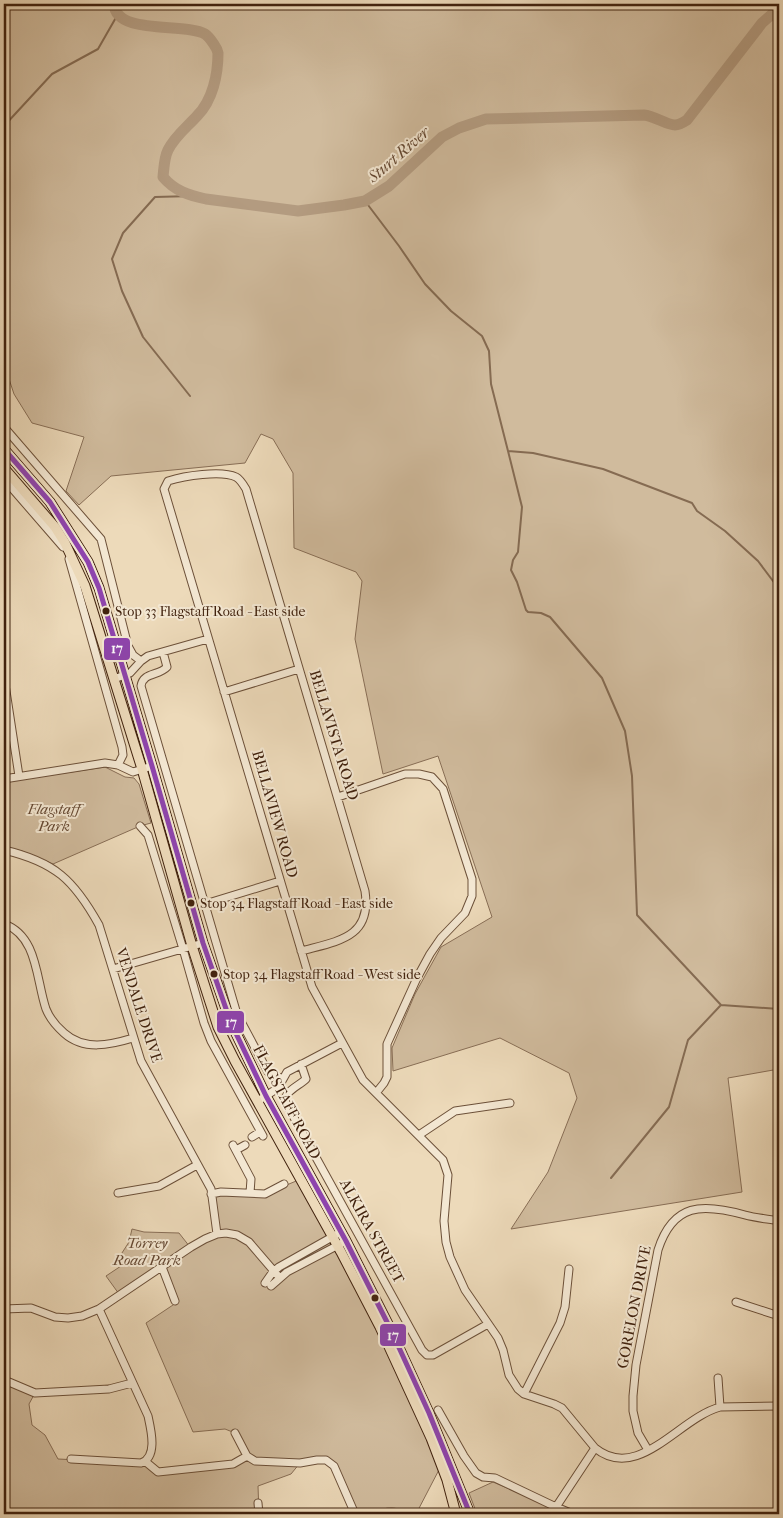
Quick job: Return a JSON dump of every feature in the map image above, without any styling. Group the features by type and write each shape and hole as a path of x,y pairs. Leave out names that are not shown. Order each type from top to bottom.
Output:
{"main road":[{"name":"FLAGSTAFF ROAD","path":"4,449 50,502 88,562 99,588 203,943 231,1023 262,1099"},
{"name":"FLAGSTAFF ROAD","path":"4,468 55,527 65,543 85,586 142,769 192,946 218,1027 235,1061 262,1099 337,1234 346,1241 415,1382 470,1514"},
{"name":"FLAGSTAFF ROAD","path":"337,1234 338,1246 380,1327 417,1405 447,1480 456,1514"}],"street":[{"path":"4,427 101,539 128,646 141,661"},
{"name":"BELLAVIEW ROAD","path":"246,489 238,478 225,473 177,478 168,481 164,489 312,988 363,1080 443,1160 448,1175 444,1221 450,1257 465,1290 503,1350 509,1375 518,1390 524,1394"},
{"path":"4,479 56,538 68,555 122,747 123,755 118,765"},
{"name":"BELLAVISTA ROAD","path":"246,489 366,891 367,906 364,921 353,933 338,941 301,951"},
{"path":"114,679 125,676 148,656 208,639"},
{"name":"FLAGSTAFF ROAD","path":"163,652 167,667 164,671 145,677 141,682 141,686 237,1014 268,1072 282,1079"},
{"path":"224,692 299,669"},
{"path":"4,678 19,776"},
{"path":"4,779 104,763 118,765 133,772 152,766"},
{"path":"338,797 406,774 432,777 443,789 472,879 472,896 465,913 441,938 430,954 387,1044 386,1077 376,1093"},
{"path":"140,826 148,835 204,1024 211,1041 261,1134 252,1137"},
{"name":"VENDALE DRIVE","path":"4,850 25,855 58,871 70,882 90,908 99,925 141,1061 211,1190 218,1234"},
{"path":"205,904 280,881"},
{"path":"4,924 18,933 27,943 33,956 47,1010 55,1025 68,1037 81,1043 99,1046 133,1038"},
{"path":"113,969 203,943"},
{"path":"262,1099 278,1088 287,1072 342,1043"},
{"name":"ALKIRA STREET","path":"301,1064 306,1079 286,1095 284,1099 422,1350 427,1355 433,1355 488,1324"},
{"path":"419,1135 455,1111 510,1103"},
{"path":"245,1146 234,1148 251,1179 250,1193"},
{"path":"118,1193 159,1186 197,1165"},
{"path":"211,1194 264,1194 284,1184"},
{"name":"GORELON DRIVE","path":"648,1450 638,1433 633,1411 633,1396 638,1355 663,1233 672,1222 690,1210 701,1208 726,1210 779,1221"},
{"path":"4,1309 31,1308 55,1317 82,1316 99,1309 205,1239 226,1233 237,1235 249,1242 279,1277"},
{"path":"337,1234 274,1271 268,1285 279,1277 346,1241"},
{"path":"162,1268 175,1301"},
{"path":"570,1269 565,1307 560,1323 524,1394 562,1408 595,1448 607,1457 634,1458 670,1437 696,1418 720,1407 779,1406"},
{"path":"736,1302 779,1316"},
{"path":"99,1309 148,1416 152,1432 152,1447 146,1462"},
{"path":"718,1378 720,1407"},
{"path":"4,1382 9,1382 35,1393 109,1388 132,1383"},
{"path":"438,1410 476,1473 483,1477 495,1478 573,1514"},
{"path":"235,1433 247,1456 255,1461 300,1463 326,1460 334,1466 355,1514"},
{"path":"556,1506 595,1448"},
{"path":"71,1459 133,1464 146,1462 158,1472 234,1464 247,1456"},
{"path":"258,1503 259,1514"}],"green space":[{"path":"4,4 779,4 779,1069 728,1078 742,1192 511,1229 548,1172 577,1098 569,1073 500,1038 393,1071 392,1048 415,994 441,947 492,917 438,756 383,774 355,639 362,581 356,572 294,548 293,473 273,439 261,434 245,463 111,476 79,505 66,491 84,437 32,423 14,394 4,364"},
{"name":"Flagstaff Park","path":"105,767 125,777 134,778 139,784 151,823 53,864 22,851 4,847 4,782"},
{"path":"301,1179 341,1252 442,1464 416,1514 392,1508 365,1514 355,1513 334,1466 326,1460 300,1463 291,1474 258,1486 259,1514 4,1514 4,1382 35,1393 29,1404 32,1425 45,1435 58,1459 146,1462 158,1472 233,1464 247,1456 235,1433 225,1429 193,1432 146,1323 176,1303 162,1267 217,1234 211,1194 265,1194"},
{"name":"Torrey Road Park","path":"132,1229 144,1232 179,1233 190,1247 119,1294 106,1276 121,1266 120,1256 129,1242"},
{"path":"493,1482 567,1514 477,1514 469,1493"}],"waterway":[{"name":"Sturt River","path":"114,4 118,14 126,20 138,24 183,29 205,34 218,51 217,69 211,95 202,110 168,150 164,163 163,177 177,189 206,199 298,211 365,201 389,186 442,137 459,128 486,119 644,115 672,125 680,124 687,120 762,23 779,8"},
{"path":"4,126 52,74 98,49 118,14"},
{"path":"190,396 143,337 122,291 112,259 123,233 155,197 192,196"},
{"path":"365,201 425,284 451,311 482,336 489,351 491,384 508,451 533,453 603,469 692,503 697,511 725,531 758,561 779,589"},
{"path":"508,451 522,507 518,552 513,560 511,570 526,610 550,617 602,678 625,731 632,776 637,915 721,1005 779,1009"},
{"path":"611,1178 669,1107 688,1040 720,1006"}],"transit line":[{"name":"17","path":"4,449 50,502 88,562 99,588 203,943 231,1023 266,1096 346,1241 390,1328 429,1413 470,1514"}],"place":[{"name":"Stop 33 Flagstaff Road - East side","path":"106,611"},
{"name":"Stop 34 Flagstaff Road - East side","path":"191,903"},
{"name":"Stop 34 Flagstaff Road - West side","path":"214,974"}]}
